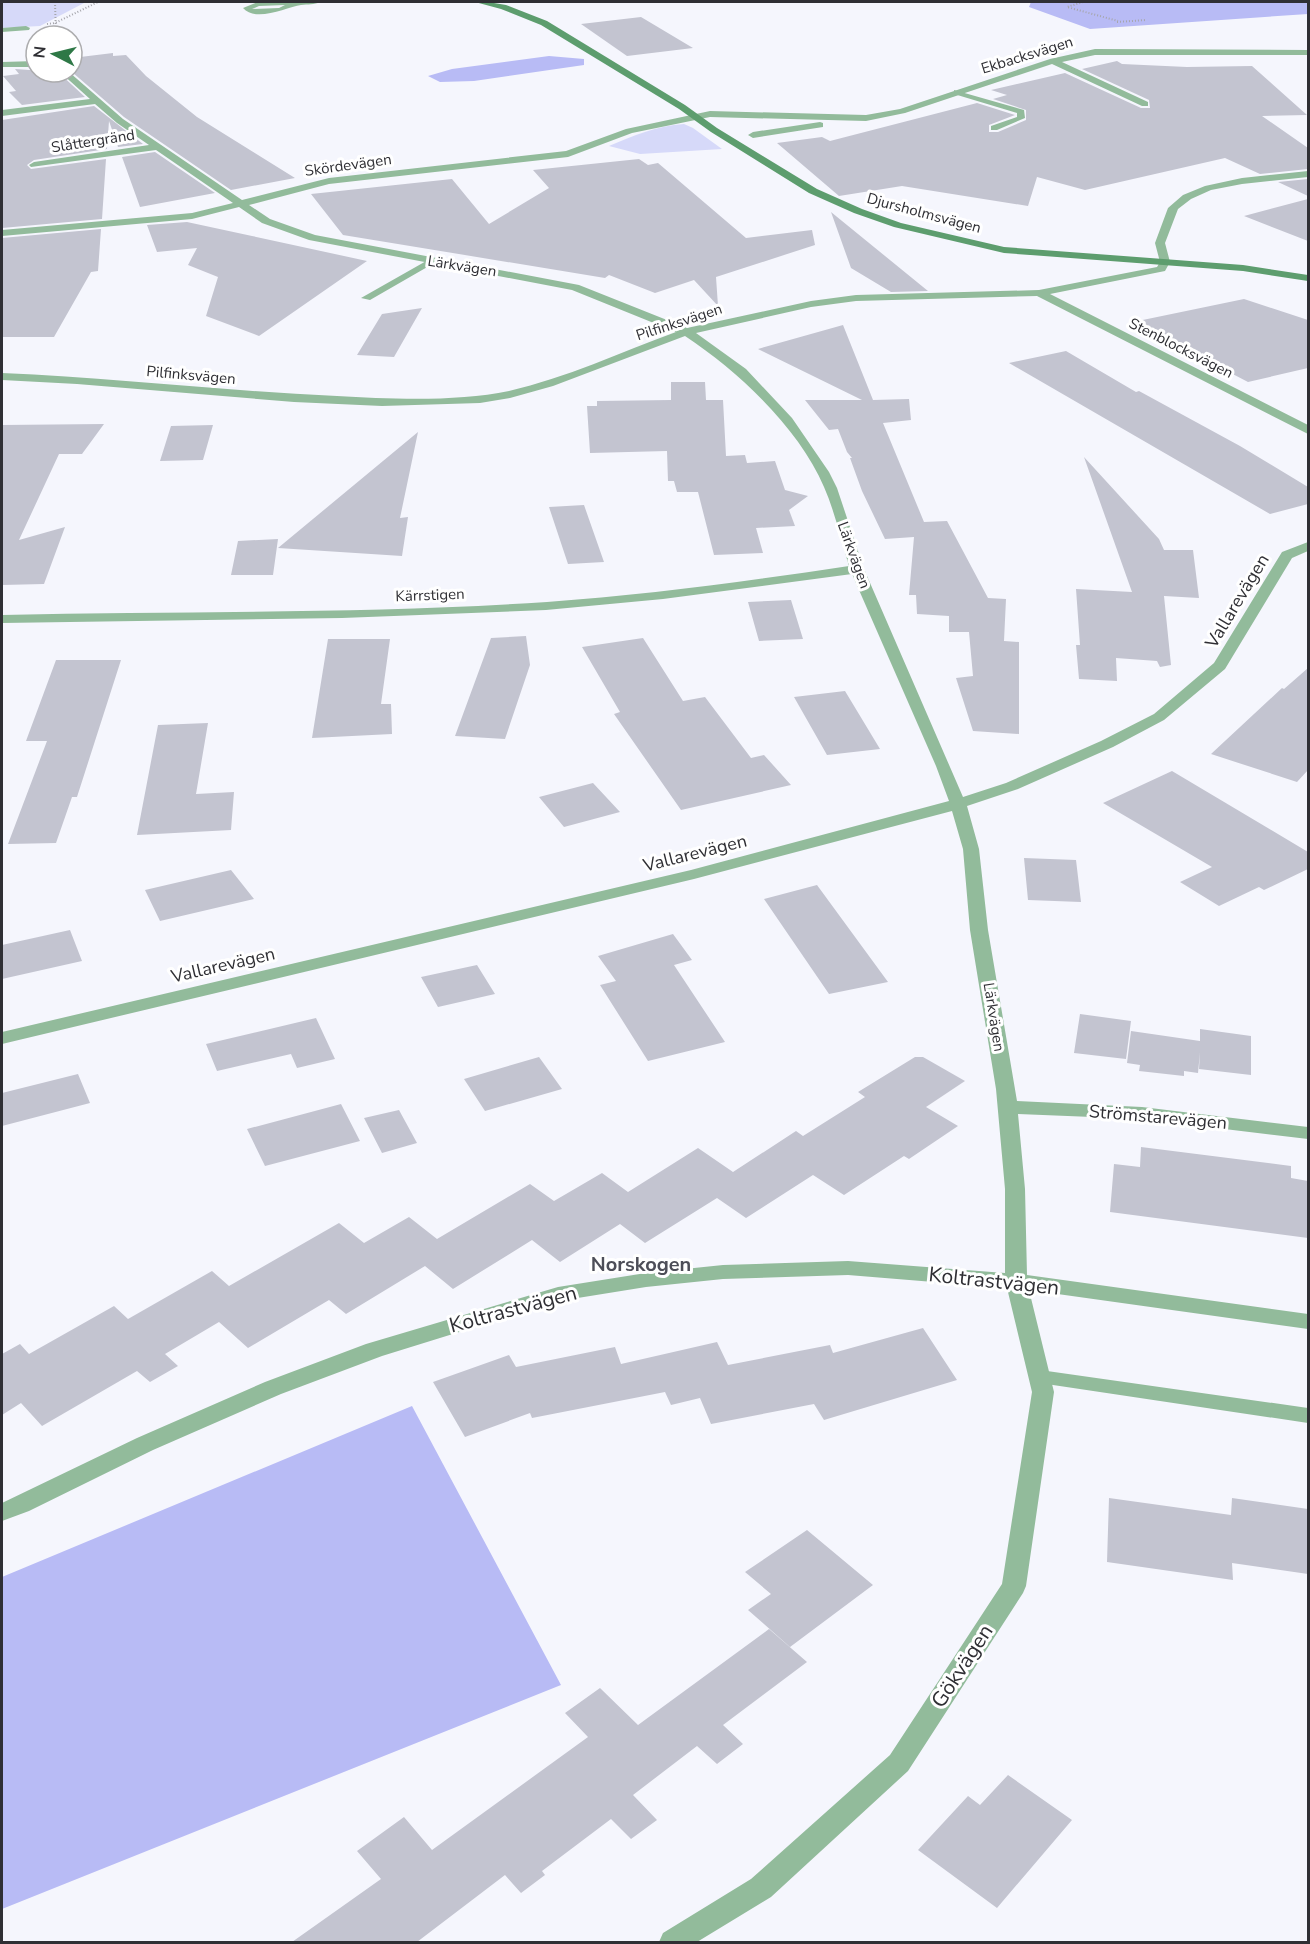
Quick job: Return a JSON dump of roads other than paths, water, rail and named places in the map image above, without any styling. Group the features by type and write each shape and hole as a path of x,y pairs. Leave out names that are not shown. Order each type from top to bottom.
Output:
{"street":[{"name":"Djursholmsvägen","path":"479,2 503,7 544,23 813,191 858,211 898,225 1004,250 1243,268 1308,278"},
{"path":"2,30 24,28"},
{"name":"Ekbacksvägen","path":"753,135 902,111 1053,61 1095,52 1308,53"},
{"path":"1053,61 1145,104"},
{"path":"2,65 24,64"},
{"name":"Slåttergränd","path":"78,84 156,147 243,204"},
{"path":"2,113 97,101"},
{"name":"Ekbacksvägen","path":"696,116 710,114 866,118"},
{"name":"Skördevägen","path":"2,232 192,216 296,188 329,182 568,154 629,130 696,116"},
{"name":"Slåttergränd","path":"34,165 156,147"},
{"path":"1165,262 1160,243 1173,208 1187,197 1208,188 1242,181 1308,174"},
{"name":"Lärkvägen","path":"243,204 266,220 313,238 575,287 686,332 720,354 742,372 788,421 812,453 831,488 857,569 944,766 971,849 979,930 1008,1107 1014,1189 1016,1281"},
{"name":"Pilfinksvägen","path":"2,377 77,380 294,398 449,402 510,394 549,383 686,332 775,311 856,298 1040,293 1143,274 1161,269 1165,262"},
{"name":"Stenblocksvägen","path":"1040,293 1308,430"},
{"name":"Vallarevägen","path":"2,1038 686,876 958,804 1012,786 1107,744 1159,717 1220,666 1287,555 1308,546"},
{"name":"Kärrstigen","path":"2,619 410,612 548,606 681,592 857,569"},
{"name":"Strömstarevägen","path":"1008,1107 1142,1113 1308,1133"},
{"name":"Koltrastvägen","path":"2,1512 21,1505 145,1444 273,1388 374,1350 558,1294 723,1272 848,1268 1016,1281 1308,1322"},
{"name":"Gökvägen","path":"673,1942 761,1888 899,1763 1014,1586 1043,1392 1016,1281"}],"lane":[{"path":"295,4 264,12 250,11 247,8 258,4 316,2"},
{"path":"957,92 1021,112 1021,118 994,128"},
{"path":"366,298 431,261"},
{"path":"1040,1377 1308,1416"}],"district":[{"name":"Norskogen","path":"641,1264"}]}
